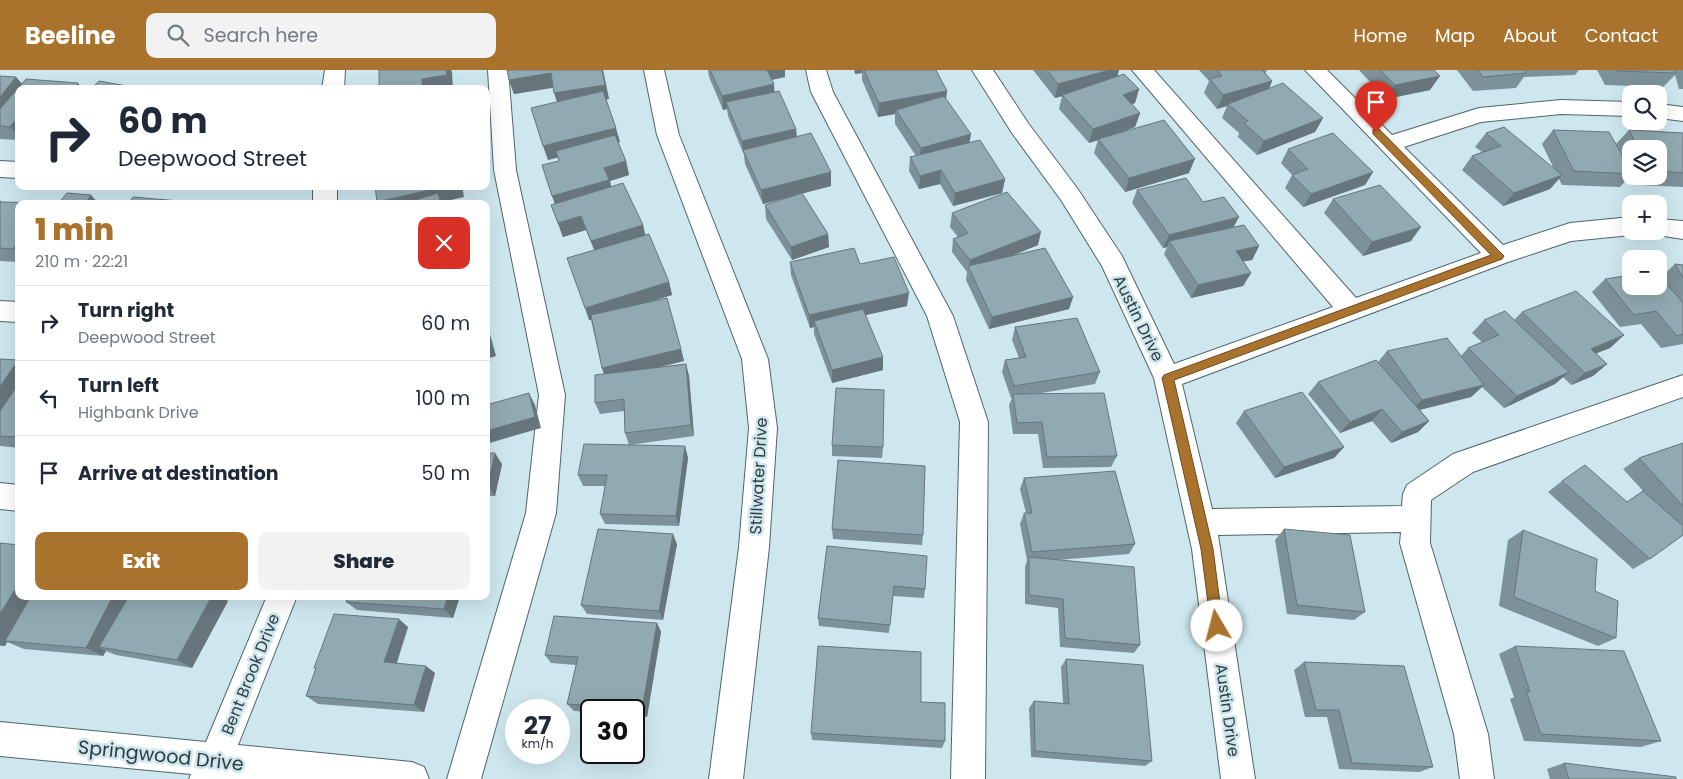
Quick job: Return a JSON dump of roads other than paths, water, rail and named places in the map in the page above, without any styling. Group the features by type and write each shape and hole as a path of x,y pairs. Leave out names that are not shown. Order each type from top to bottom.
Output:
{"street":[{"path":"333,85 335,70"},
{"path":"464,779 541,513 552,395 505,170 498,70"},
{"name":"Stillwater Drive","path":"654,70 668,135 755,359 763,428 754,547 726,779"},
{"path":"816,70 822,92 940,316 974,422 968,779"},
{"name":"Austin Drive","path":"982,70 1020,128 1069,194 1113,263 1168,378 1207,549 1238,779"},
{"path":"1142,70 1351,310"},
{"path":"1316,70 1499,256"},
{"path":"1388,144 1479,115 1561,107 1622,109"},
{"path":"1667,111 1683,114"},
{"path":"0,169 15,170"},
{"path":"1168,378 1499,256 1570,232 1622,227"},
{"path":"1667,229 1683,230"},
{"path":"0,311 15,312"},
{"path":"1478,779 1471,734 1415,542 1417,494 1463,463 1683,386"},
{"path":"0,496 15,498"},
{"path":"1201,522 1416,519"},
{"name":"Bent Brook Drive","path":"210,769 280,600"},
{"name":"Springwood Drive","path":"0,739 210,769 412,779"}]}
